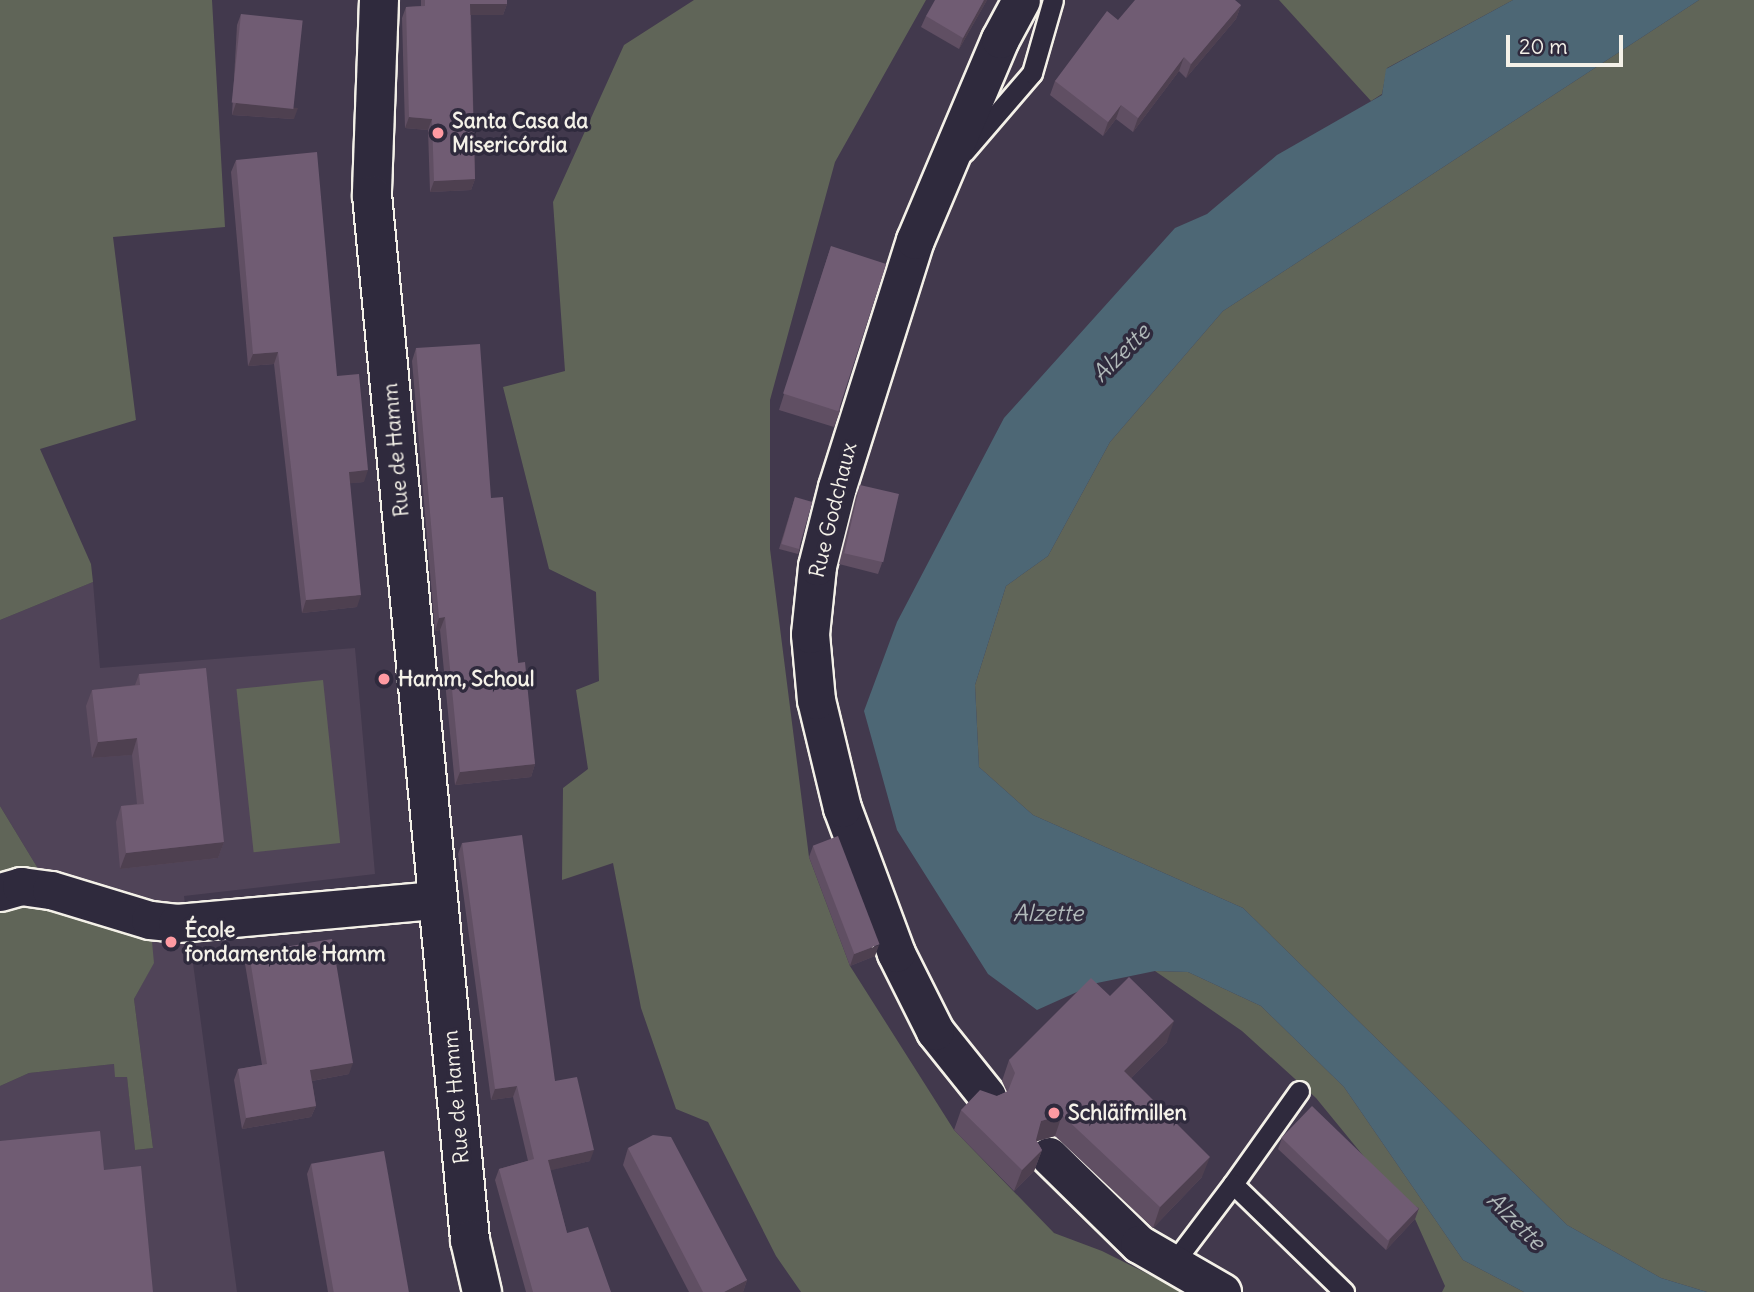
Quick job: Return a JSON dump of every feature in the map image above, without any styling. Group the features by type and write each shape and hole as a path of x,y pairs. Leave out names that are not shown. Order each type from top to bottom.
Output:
{"main road":[{"name":"Rue de Hamm","path":"379,0 372,195 436,900 470,1240 482,1292"}],"street":[{"name":"Rue Godchaux","path":"987,1096 935,1031 896,953 842,808 816,700 810,634 817,566 853,432 915,240 1021,0"},
{"path":"0,892 22,886 51,890 150,920 177,923 436,900"},
{"path":"1049,1156 1139,1244 1171,1266 1222,1292"}],"lane":[{"path":"940,179 1032,73 1053,0"},
{"path":"1171,1266 1299,1091"},
{"path":"1233,1184 1344,1292"}],"shaded area":[{"name":"École fondamentale Hamm","path":"93,582 100,668 355,648 375,874 184,896 237,1292 0,1292 0,1086 29,1073 114,1064 127,1076 135,1150 153,1148 134,999 154,962 51,890 0,806 0,620"}],"green space":[{"path":"0,0 212,0 225,227 113,237 136,420 40,449 91,564 93,582 0,620"},
{"path":"694,0 926,0 835,162 770,400 770,549 809,857 850,966 954,1130 1054,1233 1102,1251 1184,1292 801,1292 776,1256 708,1122 676,1109 641,1008 613,863 562,880 563,788 588,769 576,690 599,681 596,592 549,569 503,387 565,371 553,202 624,45"},
{"path":"1279,0 1513,0 1387,68 1382,94 1371,101"},
{"path":"1699,0 1754,0 1754,1292 1707,1292 1661,1278 1567,1225 1243,908 1033,815 979,767 975,685 1006,586 1048,556 1110,442 1223,311"},
{"path":"323,680 340,843 254,852 236,689"},
{"path":"0,806 51,890 150,920 154,963 134,999 153,1148 135,1150 127,1077 115,1077 114,1064 29,1073 0,1086"},
{"path":"1155,971 1188,972 1261,1006 1344,1087 1463,1260 1524,1292 1442,1292 1445,1286 1415,1219 1316,1098 1242,1031"}],"water":[{"name":"Alzette","path":"1513,0 1699,0 1223,311 1110,442 1048,556 1006,586 975,685 979,767 1033,815 1243,908 1567,1225 1661,1278 1707,1292 1524,1292 1463,1260 1344,1087 1261,1006 1188,972 1155,971 1097,983 1037,1010 988,974 897,830 864,711 897,622 1004,418 1175,228 1207,214 1277,155 1382,95 1386,69"}],"building":[{"path":"425,0 507,0 507,4 470,4 475,179 434,181 432,119 409,117 406,7 425,6"},
{"path":"935,0 984,0 963,38 926,16"},
{"path":"1135,0 1235,0 1241,5 1191,64 1184,57 1138,118 1121,105 1108,122 1055,81 1107,11 1118,20"},
{"path":"241,14 303,20 293,109 232,103"},
{"path":"317,152 337,376 359,374 368,470 349,472 361,595 306,600 278,352 253,354 236,160"},
{"path":"831,246 886,264 838,411 783,393"},
{"path":"480,344 491,498 503,497 518,663 525,662 535,764 460,772 445,617 439,618 416,348"},
{"path":"860,485 899,494 883,562 844,553"},
{"path":"795,497 812,502 799,549 781,544"},
{"path":"206,668 224,842 126,853 121,806 144,804 137,738 98,742 92,690 140,685 139,674"},
{"path":"522,835 555,1081 577,1077 594,1150 548,1160 567,1233 588,1227 611,1292 533,1292 499,1169 534,1159 517,1086 495,1089 462,843"},
{"path":"838,836 880,944 854,954 813,846"},
{"path":"332,939 353,1063 310,1070 316,1106 246,1118 238,1069 267,1064 249,953"},
{"name":"Schläifmillen","path":"1129,977 1174,1021 1124,1071 1210,1157 1160,1207 1062,1115 1041,1121 1036,1140 1042,1150 1022,1170 961,1110 980,1090 997,1096 1008,1091 1015,1073 1009,1060 1091,978 1110,996"},
{"path":"1312,1106 1418,1209 1388,1240 1281,1138"},
{"path":"100,1131 104,1170 141,1166 153,1292 0,1292 0,1141"},
{"path":"653,1135 671,1137 747,1280 724,1292 703,1292 628,1148"},
{"path":"384,1151 409,1292 334,1292 311,1164"}],"place":[{"name":"Santa Casa da Misericórdia","path":"438,133"},
{"name":"Hamm, Schoul","path":"384,679"},
{"name":"École fondamentale Hamm","path":"171,942"},
{"name":"Schläifmillen","path":"1054,1113"}]}
